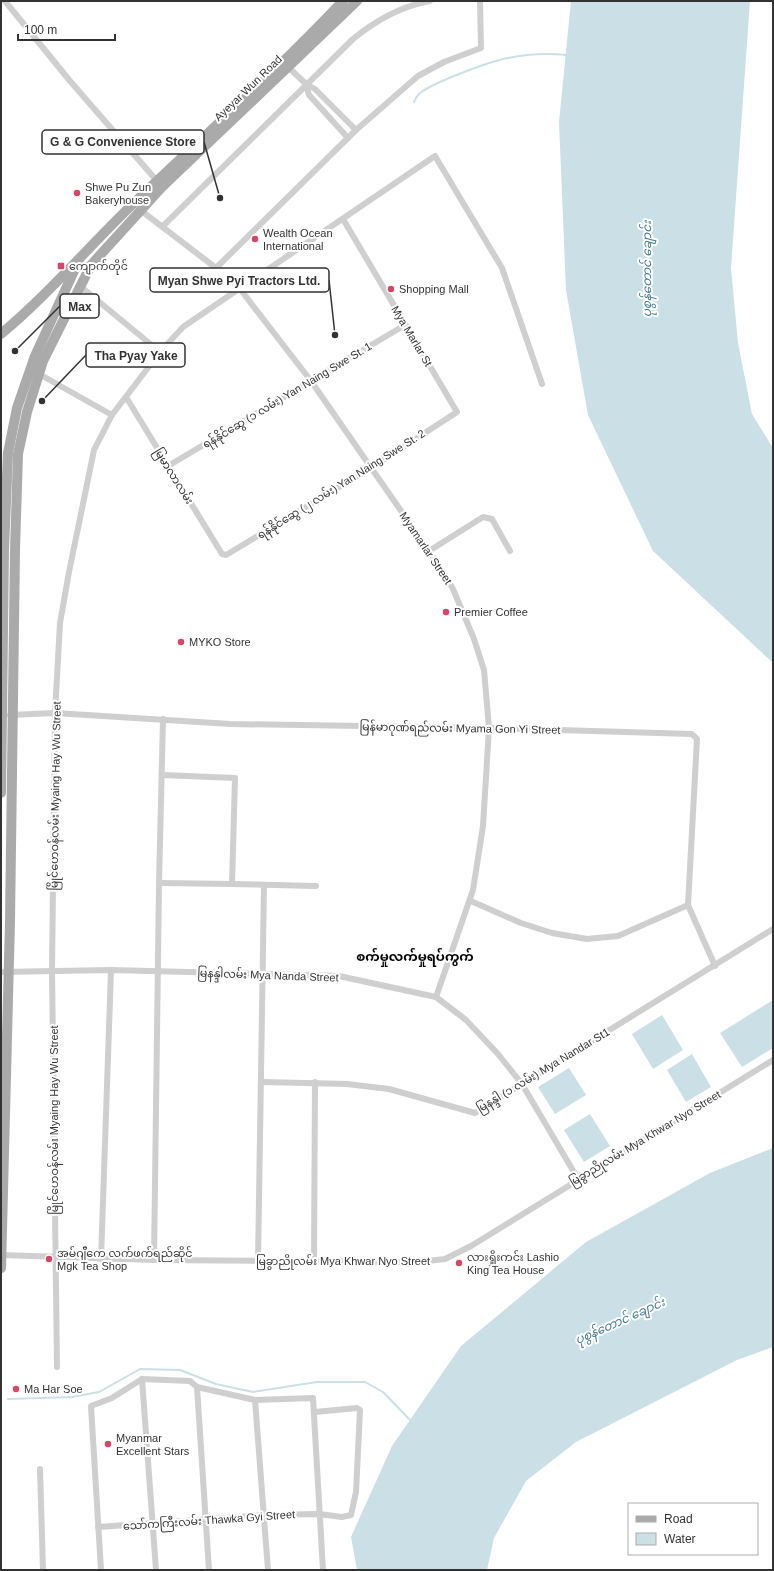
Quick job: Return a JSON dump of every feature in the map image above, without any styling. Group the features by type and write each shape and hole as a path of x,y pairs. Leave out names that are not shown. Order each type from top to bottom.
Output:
{"main road":[{"path":"312,38 343,1"},
{"path":"312,38 357,1"},
{"name":"Ayeyar Wun Road","path":"48,339 80,258 137,206 312,38"},
{"name":"Ayeyar Wun Road","path":"48,339 80,286 91,264 157,181 285,64"},
{"path":"1,334 17,321 80,258 91,264"},
{"path":"1,1268 5,972 14,688 9,453 27,412 48,339"},
{"path":"1,793 2,688 9,453 17,408 48,339"}],"street":[{"path":"5,1 70,80 157,181"},
{"path":"163,226 306,84 371,24 402,9 430,1"},
{"path":"216,268 356,130 418,76 444,62 481,48 480,1"},
{"path":"285,64 306,84 315,89 356,130"},
{"path":"306,84 309,95 348,138"},
{"name":"မြိုင်ဟေဝန်လမ်း Myaing Hay Wu Street","path":"57,1367 54,1258 52,970 55,713 60,623 94,450 112,415 160,352 183,327 435,156 502,268 542,384"},
{"name":"Myamarlar Street","path":"137,206 216,268 240,289 311,381 429,551 453,589 474,639 484,670 489,728 483,826 471,901 436,998"},
{"name":"Mya Marlar St","path":"343,219 457,412"},
{"path":"80,286 160,352"},
{"name":"ရန်နိုင်ဆွေ (၁ လမ်း) Yan Naing Swe St. 1","path":"168,466 405,325"},
{"path":"39,374 112,415"},
{"name":"မြမာလာလမ်း","path":"126,396 168,466 224,554"},
{"name":"ရန်နိုင်ဆွေ (၂ လမ်း) Yan Naing Swe St. 2","path":"224,554 371,468 457,412"},
{"path":"429,551 482,517 492,519 510,551"},
{"path":"2,688 14,688"},
{"name":"မြန်မာဂုဏ်ရည်လမ်း Myama Gon Yi Street","path":"2,715 55,713 230,724 489,728 692,734 697,738 688,905"},
{"path":"154,1260 157,972 163,719"},
{"path":"162,775 235,778 232,884"},
{"path":"159,883 316,886"},
{"path":"258,1262 264,885"},
{"path":"471,901 521,923 552,933 587,938 618,936 688,905 715,966"},
{"name":"မြနန္ဒါ (၁ လမ်း) Mya Nandar St1","path":"262,1082 315,1082 390,1089 475,1113 773,929"},
{"path":"101,1259 111,970"},
{"name":"မြနန္ဒါလမ်း Mya Nanda Street","path":"5,972 111,970 339,976 436,998 466,1020 498,1054 522,1084 578,1179"},
{"name":"မြခွာညိုလမ်း Mya Khwar Nyo Street","path":"1,1255 54,1258 258,1262 420,1262 445,1259 471,1246 578,1179 659,1132 773,1060"},
{"path":"314,1262 315,1082"},
{"path":"142,1379 156,1570"},
{"path":"101,1570 90,1412 91,1406 112,1398 142,1379 190,1381 197,1387 255,1400 311,1397 314,1400 323,1570"},
{"path":"197,1387 207,1520 209,1570"},
{"path":"255,1400 265,1515 268,1570"},
{"name":"သော်ကကြီးလမ်း Thawka Gyi Street","path":"98,1527 265,1515 320,1514 342,1517 351,1515 356,1492 362,1413 357,1408 315,1412"},
{"path":"40,1469 43,1570"}],"water":[{"name":"ပုစွန်တောင် ချောင်း","path":"571,1 750,1 731,268 738,343 752,414 773,448 773,663 653,551 588,415 566,290 559,122"},
{"path":"773,1000 773,1048 742,1067 720,1033"},
{"path":"662,1015 683,1050 653,1069 632,1034"},
{"path":"692,1054 711,1087 686,1102 667,1070"},
{"path":"569,1068 586,1095 555,1114 538,1087"},
{"path":"590,1114 610,1146 584,1162 564,1130"},
{"name":"ပုစွန်တောင် ချောင်း","path":"773,1148 773,1347 737,1360 576,1442 526,1481 494,1538 487,1570 357,1570 351,1537 392,1446 461,1346 586,1242 710,1173"}],"waterway":[{"path":"414,102 419,94 426,89 489,63 508,58 530,55 567,55"},
{"path":"8,1399 72,1397 99,1392 140,1369 180,1370 216,1384 253,1392 317,1382 365,1382 383,1392 411,1421"}],"place":[{"name":"Shwe Pu Zun Bakeryhouse","path":"77,193"},
{"name":"G & G Convenience Store","path":"220,198"},
{"name":"Wealth Ocean International","path":"255,239"},
{"name":"ကျောက်တိုင်","path":"61,266"},
{"name":"Shopping Mall","path":"391,289"},
{"name":"Myan Shwe Pyi Tractors Ltd.","path":"335,335"},
{"name":"Max","path":"15,351"},
{"name":"Tha Pyay Yake","path":"42,401"},
{"name":"Premier Coffee","path":"446,612"},
{"name":"MYKO Store","path":"181,642"},
{"name":"အမ်ဂျီကေ လက်ဖက်ရည်ဆိုင် Mgk Tea Shop","path":"49,1259"},
{"name":"လားရှိုးကင်း Lashio King Tea House","path":"459,1263"},
{"name":"Ma Har Soe","path":"16,1389"},
{"name":"Myanmar Excellent Stars","path":"108,1444"}],"district":[{"name":"စက်မှုလက်မှုရပ်ကွက်","path":"415,956"}]}
